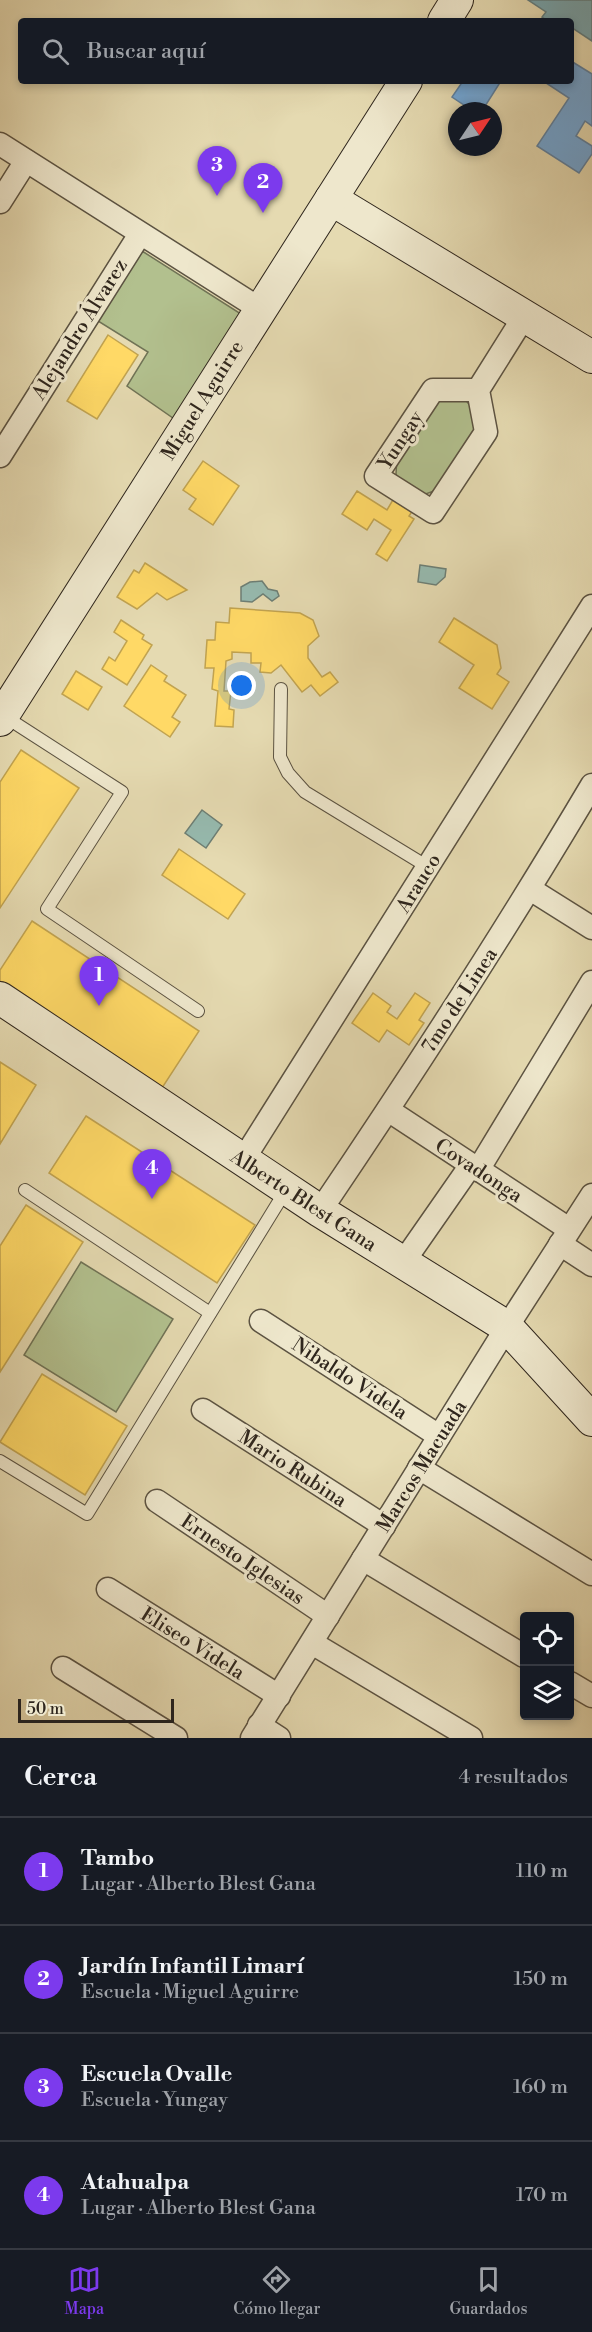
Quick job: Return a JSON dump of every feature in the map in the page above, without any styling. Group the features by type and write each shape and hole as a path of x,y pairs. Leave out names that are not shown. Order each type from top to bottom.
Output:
{"street":[{"path":"446,18 457,0"},
{"name":"Miguel Aguirre","path":"2,718 404,84"},
{"path":"0,144 260,309"},
{"path":"0,202 26,161"},
{"path":"332,199 592,357"},
{"name":"Alejandro Álvarez","path":"0,456 140,234"},
{"path":"478,390 525,315"},
{"name":"Yungay","path":"433,390 478,390 486,432 433,512 376,476 433,390"},
{"name":"Arauco","path":"243,1160 592,606"},
{"name":"7mo de Linea","path":"320,1211 530,889 592,784"},
{"path":"530,889 592,928"},
{"path":"402,1264 475,1167 592,982"},
{"name":"Alberto Blest Gana","path":"0,998 320,1211 402,1264 507,1327 592,1420"},
{"name":"Covadonga","path":"388,1110 475,1167 564,1237 592,1264"},
{"name":"Marcos Macuada","path":"255,1732 507,1327 592,1195"},
{"name":"Nibaldo Videla","path":"261,1321 439,1436"},
{"name":"Mario Rubina","path":"203,1410 384,1526"},
{"path":"419,1468 592,1574"},
{"name":"Ernesto Iglesias","path":"158,1501 328,1616"},
{"path":"363,1559 520,1653"},
{"name":"Eliseo Videla","path":"108,1589 279,1696"},
{"path":"312,1643 471,1738"},
{"path":"63,1668 176,1738"},
{"path":"574,1685 592,1696"},
{"path":"255,1732 279,1738"}],"lane":[{"path":"281,689 280,757 288,773 305,792 428,867"},
{"path":"2,718 122,792 47,909 198,1011"},
{"path":"0,1461 87,1514 287,1189"},
{"path":"25,1190 210,1313"}],"green space":[{"path":"142,251 252,321 183,425 127,386 148,352 98,321"},
{"path":"463,397 473,409 477,430 434,491 420,496 400,485 396,474 397,457 433,402"},
{"path":"81,1262 173,1319 116,1412 24,1355"}],"water":[{"path":"420,565 446,569 445,577 436,585 418,582"},
{"path":"262,581 268,589 277,591 279,596 272,601 263,594 252,602 241,601 241,587 250,582"},
{"path":"202,810 222,825 206,848 185,833"}],"building: Viviendas":[{"path":"108,335 138,355 97,419 67,401"},
{"path":"203,461 239,486 213,525 189,509 196,499 183,490"},
{"path":"357,491 387,510 394,498 413,510 409,516 414,519 387,561 376,554 391,530 374,519 367,530 342,514"},
{"path":"145,563 187,590 167,600 157,593 137,609 117,597 134,570 139,573"},
{"path":"230,608 300,613 313,620 319,636 308,646 308,658 322,677 330,672 338,682 320,696 311,685 302,692 281,665 271,673 260,672 261,663 251,663 251,653 232,652 232,659 226,661 224,691 231,691 229,709 234,710 233,727 215,726 218,691 212,689 214,668 205,668 207,640 215,640 216,622 229,623"},
{"path":"454,618 497,645 501,668 497,674 509,682 492,709 459,688 474,665 439,642"},
{"path":"121,620 144,635 142,639 152,645 127,685 102,669 109,657 115,661 127,641 114,632"},
{"path":"151,665 167,676 164,681 186,695 172,717 180,722 170,737 124,706"},
{"path":"76,671 102,687 88,710 62,694"},
{"path":"21,750 79,788 0,908 0,782"},
{"path":"179,849 245,894 228,919 162,875"},
{"path":"32,921 199,1031 162,1088 0,981 0,970"},
{"path":"373,993 391,1006 387,1012 397,1019 415,993 430,1003 419,1020 424,1023 409,1045 387,1030 379,1042 352,1023"},
{"path":"0,1062 36,1085 0,1144"},
{"path":"86,1116 255,1225 217,1283 49,1173"},
{"path":"26,1205 83,1242 0,1372 0,1246"},
{"path":"42,1374 127,1426 85,1495 0,1442"}],"building: Escuelas":[{"path":"574,63 592,74 592,126 585,121 576,136 592,146 592,154 579,173 537,146 569,98 548,84 574,84"},
{"path":"461,84 499,84 488,102 460,102 452,97"}],"building: Público":[{"path":"528,0 592,0 592,41 574,29 574,18 544,18 546,12"}],"place":[{"name":"Escuela Ovalle","path":"217,196"},
{"name":"Jardín Infantil Limarí","path":"263,213"},
{"name":"Tambo","path":"99,1006"},
{"name":"Atahualpa","path":"152,1199"}]}
